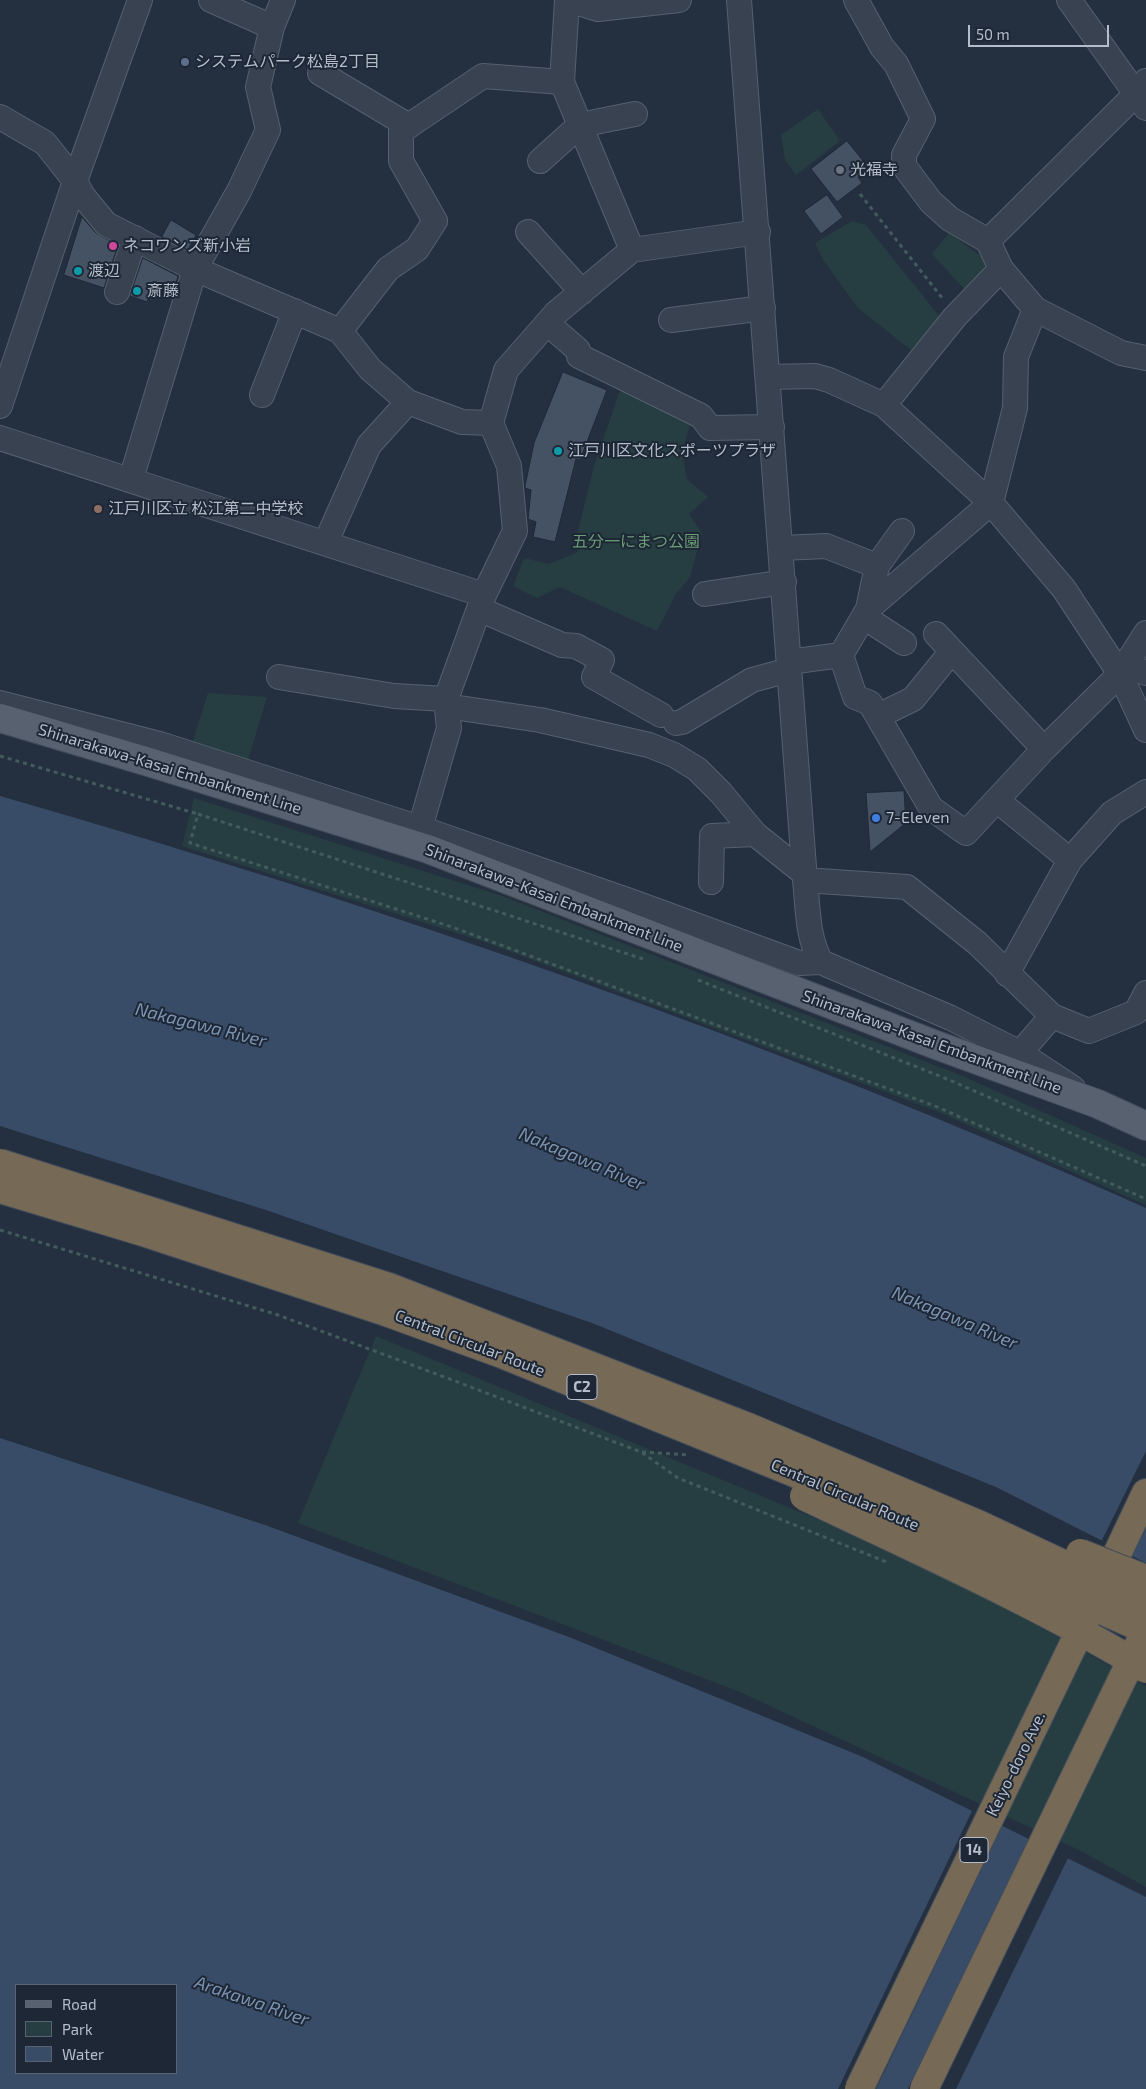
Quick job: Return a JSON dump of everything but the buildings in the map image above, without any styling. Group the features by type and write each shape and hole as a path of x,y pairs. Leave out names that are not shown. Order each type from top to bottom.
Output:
{"highway":[{"name":"Central Circular Route","path":"0,1163 389,1287 748,1427 980,1525 1146,1603"},
{"name":"Central Circular Route","path":"0,1189 143,1232 386,1312 502,1354 720,1442 969,1549 1145,1632"},
{"path":"720,1442 803,1496 1104,1643 1146,1669"},
{"name":"Keiyo-doro Ave.","path":"860,2089 1146,1493"},
{"path":"980,1525 1044,1540 1146,1579"},
{"path":"924,2089 1145,1632"}],"main road":[{"name":"Shinarakawa-Kasai Embankment Line","path":"14,717 428,850 936,1045 1098,1104 1146,1126"}],"street":[{"path":"0,406 75,181 140,0"},
{"path":"212,0 272,27"},
{"path":"131,478 195,269 239,191 268,130 258,86 272,27 283,0"},
{"path":"632,250 562,82 568,0 598,9 679,0"},
{"path":"739,0 758,232 805,877 810,934 814,950 821,962"},
{"path":"856,0 882,47 896,64 923,119 904,155 904,166 931,202 950,219 988,241 1001,269 1035,309 1120,353 1146,358"},
{"path":"988,241 1143,94 1069,0"},
{"path":"320,73 409,126"},
{"path":"340,331 388,270 417,249 435,221 401,161 401,131 483,76 562,82"},
{"path":"540,161 580,125 635,114"},
{"path":"0,117 45,143 75,181 83,196 106,224 195,269 340,331 370,369 408,402 462,422 491,423"},
{"path":"528,232 582,292"},
{"path":"420,828 449,728 446,703 482,602 515,531 509,466 491,423 506,370 547,323 632,250 758,232"},
{"path":"117,292 135,238"},
{"path":"884,405 954,318 1001,269"},
{"path":"671,320 763,308"},
{"path":"0,438 131,478 326,542 482,602 562,645 576,646 602,660 594,677 668,719 682,722 752,680 789,666 841,654 866,613 991,503 1015,408 1016,357 1035,309"},
{"path":"262,395 295,311"},
{"path":"547,323 578,350 579,356 701,416 710,428 772,427"},
{"path":"768,377 815,376 829,380 884,405 991,503 1131,671 1146,730"},
{"path":"326,542 370,445 408,402"},
{"path":"866,613 877,566 902,531"},
{"path":"781,548 826,546 877,566"},
{"path":"705,594 784,582"},
{"path":"866,613 904,643"},
{"path":"841,654 855,697 870,703 931,808 966,833 998,801 1044,749 1131,671 1146,632"},
{"path":"936,634 1044,749"},
{"path":"878,716 913,699 952,651"},
{"path":"279,677 540,720 649,745 674,755 697,769 755,834 805,877 907,887 978,943 1007,974 1052,1016 1089,1031 1136,1012 1146,994"},
{"path":"0,703 14,717 160,744 420,828 798,963 821,962 951,1018 1020,1053 1098,1104"},
{"path":"1007,974 1070,860 1112,813 1146,792"},
{"path":"998,801 1070,860"},
{"path":"711,882 712,836 755,834"},
{"path":"1020,1053 1052,1016"}],"path":[{"path":"860,194 945,302"},
{"path":"0,756 198,814 650,961"},
{"path":"198,814 190,843 452,928 926,1102 1146,1199"},
{"path":"696,979 947,1079 1146,1166"},
{"path":"0,1230 278,1315 447,1378 641,1452 678,1478 893,1564"}],"green space":[{"path":"818,109 840,141 796,175 785,160 781,135"},
{"path":"852,221 866,225 940,317 911,350 858,308 824,261 815,243"},
{"path":"949,233 985,259 984,275 967,292 932,254"},
{"name":"五分一にまつ公園","path":"622,385 691,421 682,452 687,479 708,497 689,514 702,533 690,577 676,594 657,631 560,587 537,598 513,586 524,558 549,564 578,552 576,539 594,466"},
{"path":"208,693 267,697 246,767 190,750"},
{"path":"194,798 502,896 960,1075 1146,1158 1146,1205 939,1112 482,941 182,846"},
{"path":"376,1336 935,1568 1146,1686 1146,1887 1083,1852 740,1692 298,1523"}],"water":[{"name":"Nakagawa River","path":"0,796 291,884 580,982 723,1034 865,1089 1006,1147 1146,1208 1146,1563 996,1487 592,1323 266,1210 0,1126"},
{"name":"Arakawa River","path":"0,1438 265,1525 569,1637 863,1757 1146,1897 1146,2089 0,2089"}],"pier":[{"path":"1146,1451 1146,1528 1131,1559 1100,1544"},
{"path":"973,1809 1003,1824 876,2089 838,2089"},
{"path":"1030,1837 1069,1856 956,2089 908,2089"}],"place":[{"name":"システムパーク松島2丁目","path":"185,62"},
{"name":"光福寺","path":"840,170"},
{"name":"ネコワンズ新小岩","path":"113,246"},
{"name":"渡辺","path":"78,271"},
{"name":"斎藤","path":"137,291"},
{"name":"江戸川区文化スポーツプラザ","path":"558,451"},
{"name":"江戸川区立 松江第二中学校","path":"98,509"},
{"name":"7-Eleven","path":"876,818"}]}
